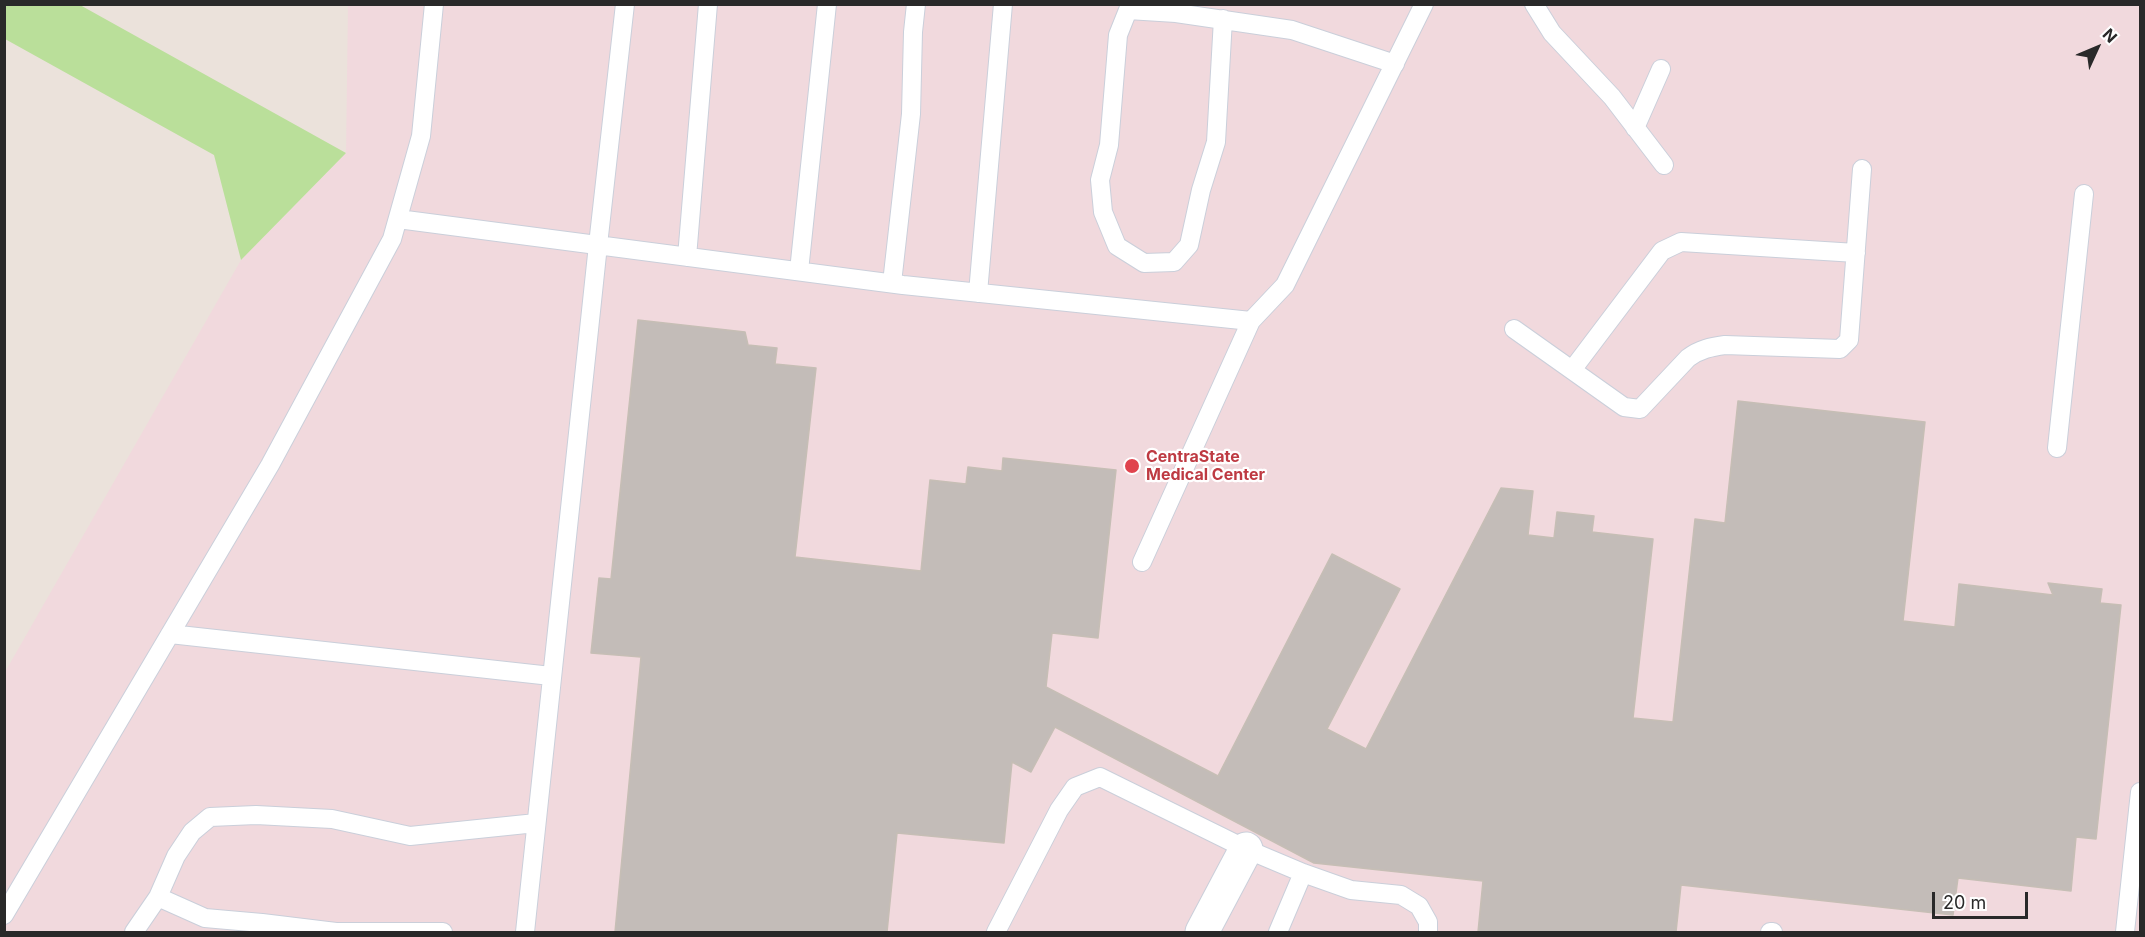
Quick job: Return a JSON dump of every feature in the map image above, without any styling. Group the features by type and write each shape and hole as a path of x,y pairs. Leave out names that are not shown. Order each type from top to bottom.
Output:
{"street":[{"path":"1202,933 1246,849"}],"lane":[{"path":"4,915 270,465 392,239 421,136 434,4"},
{"path":"525,933 597,245 626,4"},
{"path":"687,257 708,4"},
{"path":"799,271 827,4"},
{"path":"892,283 911,114 916,4"},
{"path":"978,293 1004,4"},
{"path":"1142,562 1251,321 1285,285 1424,4"},
{"path":"1534,4 1552,33 1612,97 1664,165"},
{"path":"1223,19 1216,142 1201,190 1189,245 1174,262 1144,263 1117,246 1103,212 1100,180 1109,145 1118,35 1128,10 1176,13 1223,19 1292,30 1395,64"},
{"path":"1635,128 1661,69"},
{"path":"1514,329 1624,407 1640,409 1688,358 1708,347 1725,345 1840,349 1848,340 1862,169"},
{"path":"2057,448 2084,194"},
{"path":"398,219 892,283 1251,321"},
{"path":"1572,370 1662,251 1681,242 1856,253"},
{"path":"170,634 551,676"},
{"path":"996,933 1059,810 1075,787 1100,777 1246,849 1303,873 1351,890 1401,895 1419,906 1428,922 1428,933"},
{"path":"2125,933 2140,792"},
{"path":"134,933 158,897 176,856 192,832 210,817 256,815 332,819 410,836 536,823"},
{"path":"1278,933 1303,873"},
{"path":"158,897 206,918 262,922 336,933 443,933"}],"shaded area":[{"name":"CentraState Medical Center","path":"348,5 2140,5 2140,932 5,932 5,672 241,260 346,153"}],"green space":[{"path":"5,4 80,5 346,153 241,260 214,155 5,39"}],"building":[{"name":"CentraState Medical Center","path":"638,320 745,332 748,345 777,348 775,364 816,368 795,557 921,571 930,480 966,484 968,467 1002,471 1003,458 1116,470 1098,638 1052,633 1046,687 1218,776 1332,554 1400,589 1327,729 1366,749 1501,488 1533,491 1528,535 1554,538 1557,512 1594,516 1592,532 1653,539 1633,718 1673,722 1695,519 1725,523 1738,401 1925,422 1903,621 1955,627 1959,584 2053,595 2048,583 2102,589 2100,603 2121,605 2096,839 2076,837 2071,891 1958,878 1953,915 1681,885 1676,932 1478,932 1483,881 1314,863 1055,727 1031,772 1012,762 1004,843 897,833 887,932 615,932 641,657 591,653 599,578 611,579"}],"place":[{"name":"CentraState Medical Center","path":"1132,466"}]}
